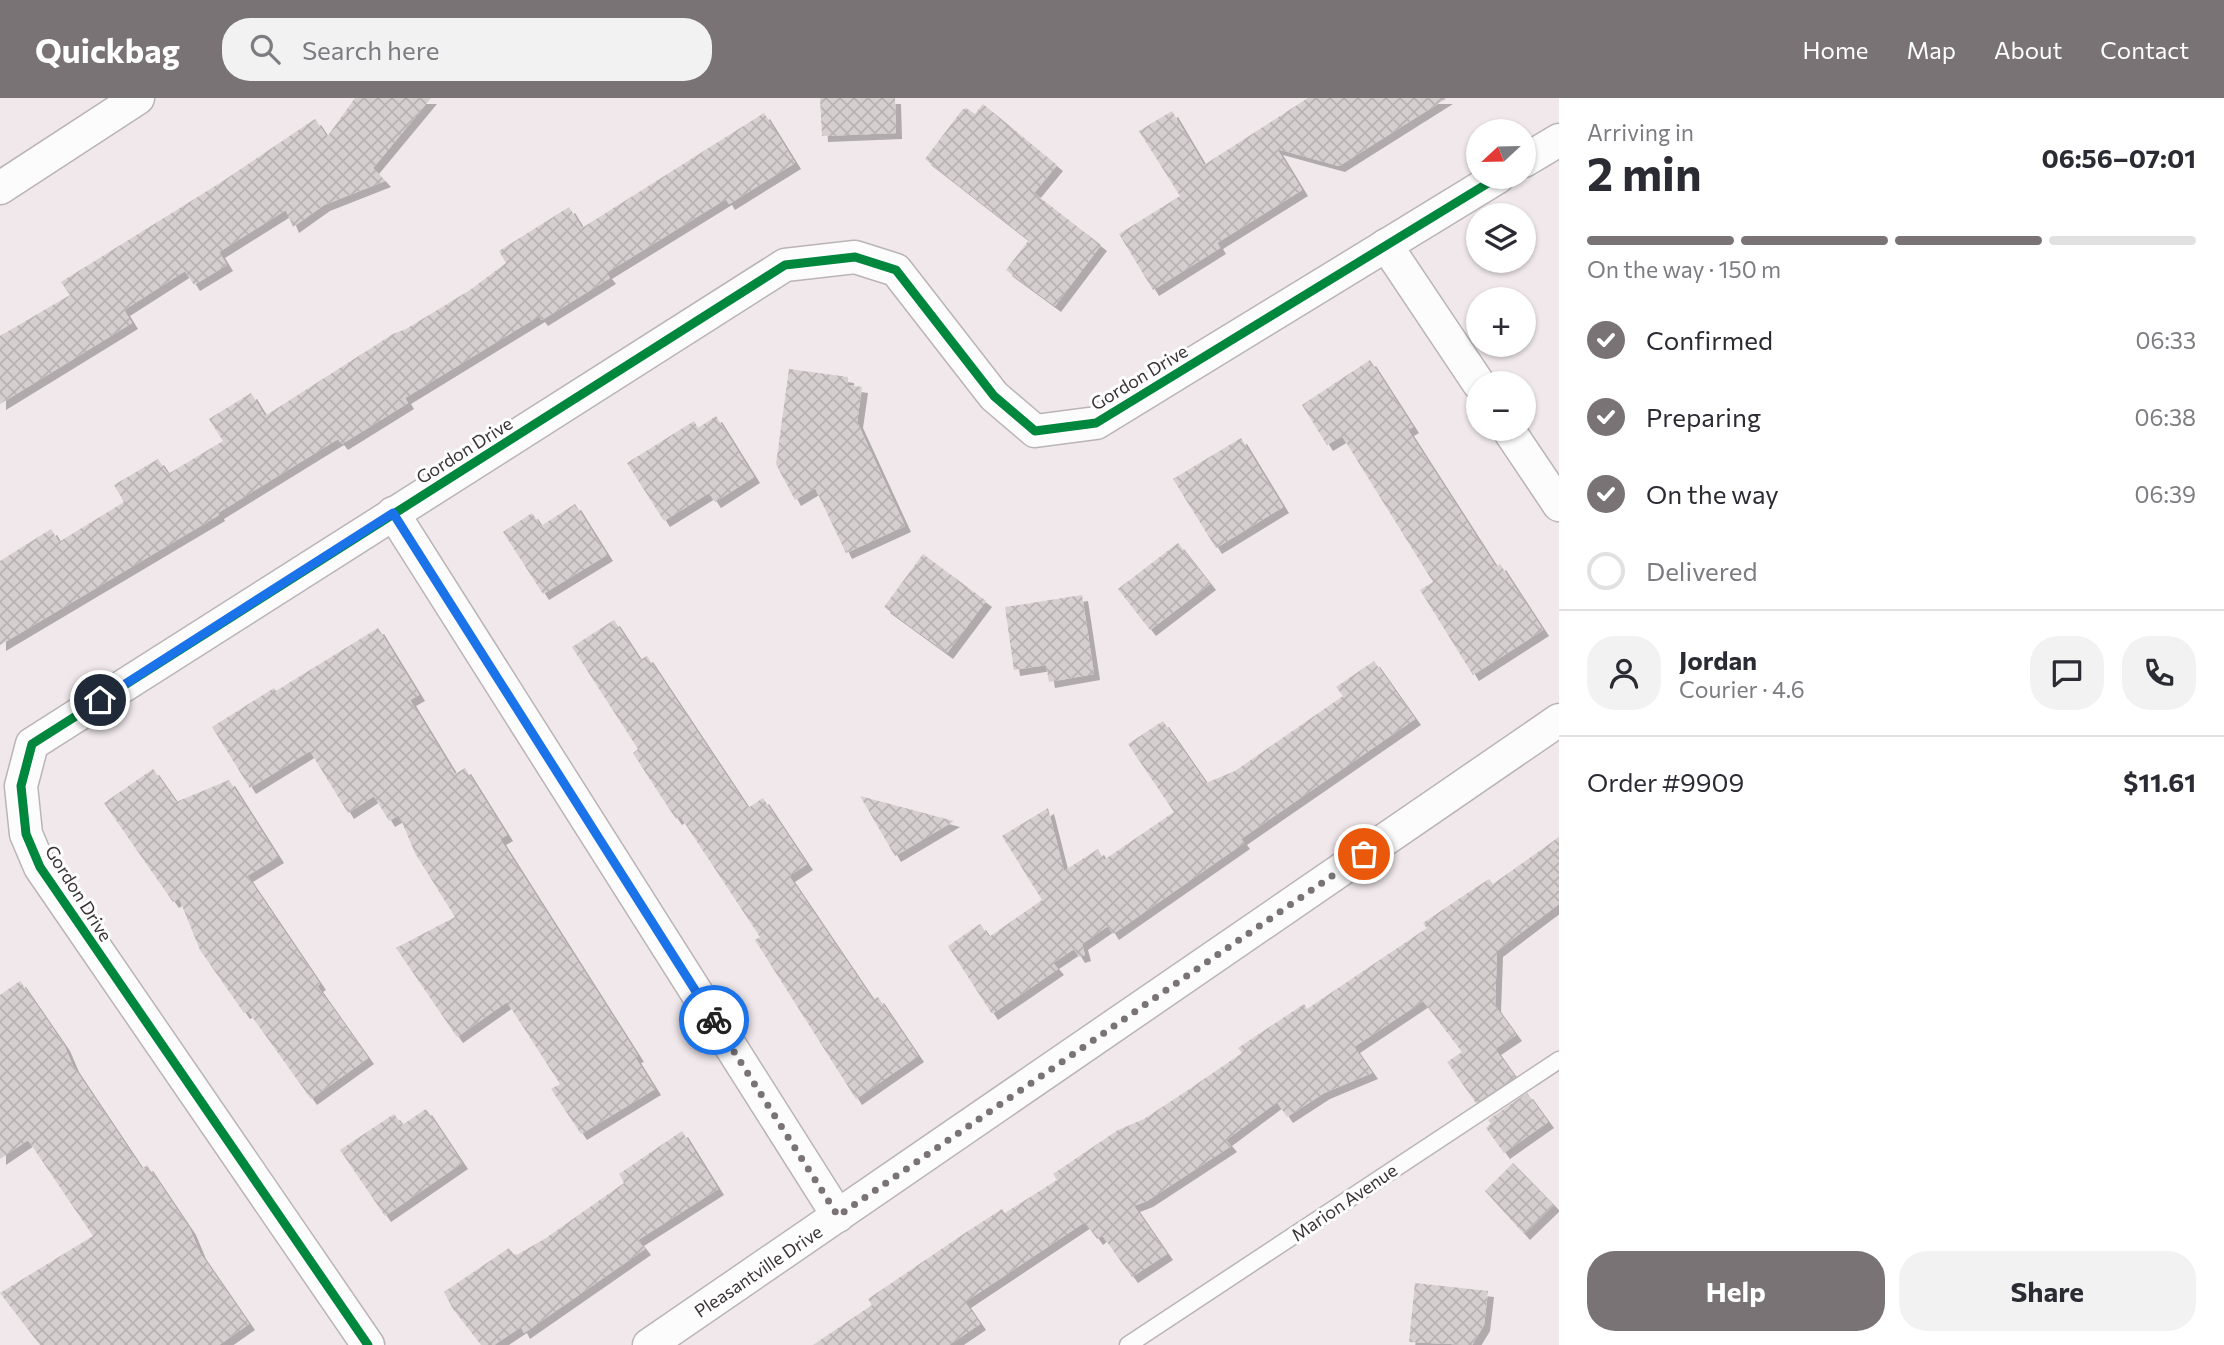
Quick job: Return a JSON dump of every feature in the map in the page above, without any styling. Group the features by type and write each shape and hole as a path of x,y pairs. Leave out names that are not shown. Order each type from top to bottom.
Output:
{"street":[{"path":"0,188 118,104"},
{"path":"1536,154 1559,140"},
{"name":"Gordon Drive","path":"368,1345 43,872 26,834 21,786 32,744 785,265 855,257 896,270 995,396 1035,431 1096,423 1478,189"},
{"path":"1386,245 1470,371"},
{"path":"1516,441 1559,505"},
{"path":"393,513 838,1216"},
{"name":"Pleasantville Drive","path":"649,1345 690,1333 838,1216 1559,720"}],"lane":[{"name":"Marion Avenue","path":"1128,1345 1559,1060"}],"building":[{"path":"355,98 431,98 373,168 385,181 324,205 293,227 286,210 219,252 227,265 194,285 185,271 124,310 132,323 0,404 0,336 70,295 61,282 220,183 315,119 327,137"},
{"path":"820,98 895,98 896,133 822,136"},
{"path":"1308,98 1447,98 1339,166 1277,149 1302,190 1217,243 1220,248 1153,290 1119,234 1180,196 1139,131 1172,111 1204,165"},
{"path":"983,104 1057,165 1034,193 1101,245 1055,306 1006,270 1029,240 925,159 962,110 966,108 975,114"},
{"path":"764,113 795,163 729,204 726,199 606,273 610,278 542,320 539,316 405,398 408,403 342,444 338,439 218,513 219,515 0,645 0,561 51,529 59,542 124,502 114,485 158,459 168,474 223,441 209,419 251,393 265,416 393,334 406,329 470,290 506,263 499,251 569,207 582,228"},
{"path":"1370,360 1413,427 1408,430 1496,567 1500,564 1543,630 1473,675 1420,590 1433,582 1342,436 1327,445 1302,405"},
{"path":"789,369 848,377 848,385 862,387 857,422 905,526 846,553 815,488 795,500 776,464"},
{"path":"716,416 754,477 715,502 709,493 664,521 627,463 694,421 698,428"},
{"path":"1241,438 1283,507 1216,548 1173,479"},
{"path":"575,504 607,555 543,594 503,532 532,513 541,526"},
{"path":"1178,543 1210,584 1150,630 1118,589"},
{"path":"923,554 986,601 947,653 884,607"},
{"path":"1082,595 1094,674 1049,682 1046,665 1014,670 1005,607"},
{"path":"614,620 640,660 647,656 748,808 763,798 807,864 789,876 873,1000 878,997 918,1056 856,1099 755,940 760,937 680,816 676,819 651,781 633,753 638,749 572,647"},
{"path":"378,628 419,695 410,700 455,774 465,768 507,835 500,839 638,1056 635,1057 655,1089 581,1134 551,1089 560,1084 507,1002 457,1037 396,948 455,917 415,853 399,815 389,821 374,796 348,813 310,751 250,788 212,727"},
{"path":"1374,661 1415,719 1241,839 1244,843 1113,934 1108,926 1082,944 1085,955 1079,957 1074,949 1053,963 1058,969 992,1014 948,946 980,924 989,937 1042,900 1002,836 1048,808 1064,871 1098,849 1104,860 1174,812 1128,744 1163,721 1206,783 1235,771 1343,696 1336,687"},
{"path":"153,769 176,802 229,780 278,857 247,876 320,984 317,986 368,1058 311,1099 248,1011 244,1013 200,950 179,898 173,902 104,803"},
{"path":"860,796 954,821 895,856"},
{"path":"1559,837 1559,904 1497,951 1495,1006 1516,1035 1495,1049 1515,1077 1476,1103 1447,1062 1462,1052 1423,1001 1354,1047 1372,1073 1324,1093 1287,1117 1277,1102 1226,1140 1231,1146 1147,1201 1134,1206 1167,1254 1132,1277 1102,1235 1097,1239 1085,1222 965,1302 980,1324 949,1345 813,1345 872,1305 868,1299 1002,1209 1005,1213 1057,1180 1053,1174 1118,1130 1144,1119 1188,1090 1242,1053 1238,1048 1304,1004 1307,1009 1427,928 1423,923 1489,879 1493,884"},
{"path":"20,981 142,1169 147,1165 190,1229 200,1253 249,1324 219,1345 40,1345 0,1293 93,1236 28,1140 0,1159 0,995"},
{"path":"1527,1093 1548,1122 1504,1153 1486,1128 1491,1124 1488,1120"},
{"path":"426,1109 462,1163 385,1216 340,1150 394,1114 402,1125"},
{"path":"682,1131 718,1189 638,1240 645,1249 524,1333 521,1327 494,1345 481,1345 453,1309 444,1292 509,1248 515,1256 546,1238 624,1183 619,1174"},
{"path":"1513,1163 1554,1205 1524,1234 1485,1191"},
{"path":"1415,1283 1488,1291 1484,1325 1472,1345 1409,1342"}],"cycle path":[{"path":"368,1345 40,867 26,834 21,786 32,744 785,265 855,257 896,270 994,396 1035,431 1096,423 1478,189"}],"way so far":[{"path":"714,1020 838,1216 1364,854"}],"route":[{"path":"100,700 393,513 714,1020"}]}
